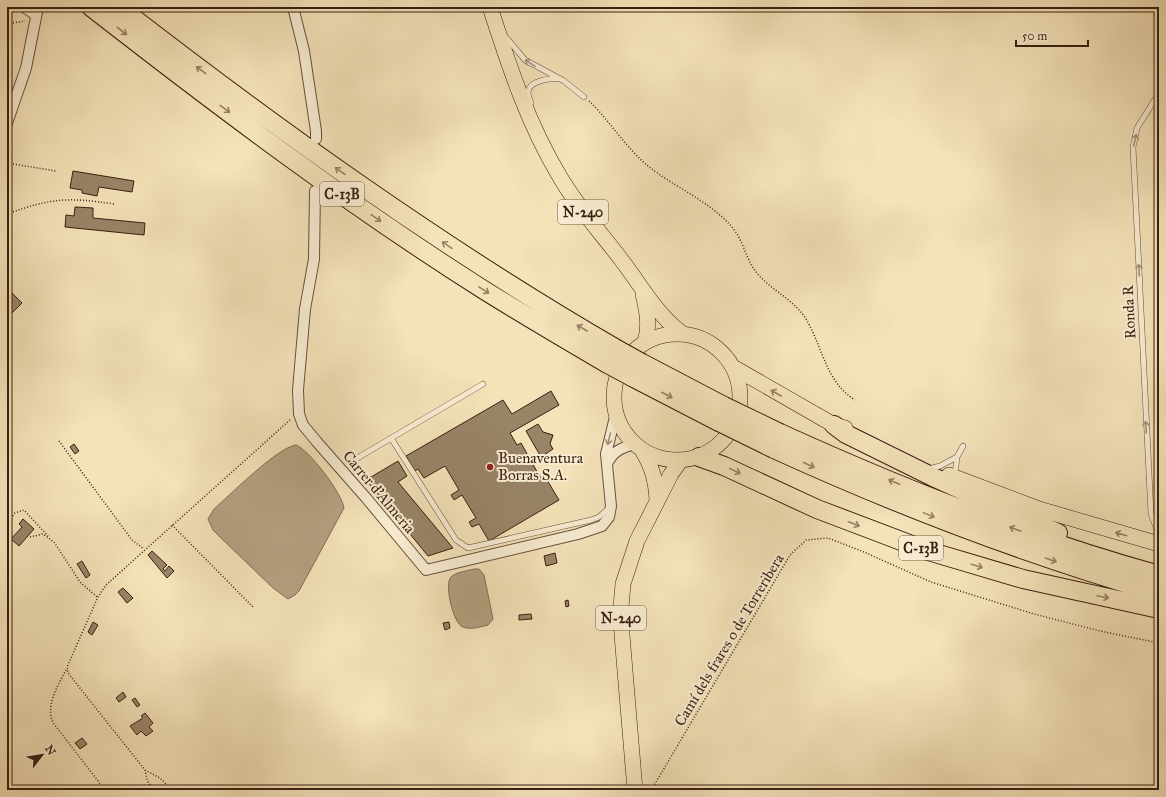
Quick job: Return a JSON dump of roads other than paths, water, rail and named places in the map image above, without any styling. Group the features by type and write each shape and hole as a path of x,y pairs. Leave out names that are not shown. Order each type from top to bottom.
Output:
{"highway":[{"name":"C-13B","path":"91,7 229,112 382,222 484,290 722,414 774,449 942,521 1053,561 1159,593"},
{"name":"C-13B","path":"119,7 248,105 400,213 521,292 610,355"},
{"name":"C-13B","path":"722,414 780,432 949,505 1039,538 1159,576"},
{"path":"834,425 846,434 933,478 1007,511 1095,547 1159,567"},
{"name":"C-13B","path":"699,457 724,466 824,512 938,554 1030,580 1159,609"}],"main road":[{"name":"N-240","path":"490,7 513,78 546,154 569,192 623,261 642,290 666,321 683,334"},
{"name":"N-240","path":"642,290 648,316 648,334 645,342"},
{"name":"N-240","path":"638,447 661,459 682,460 699,457 722,442 736,420 740,393 733,367 716,347 700,338 683,334 667,334 645,342 631,354 620,368 614,390 616,413 623,430 638,447 652,468 656,483 657,501"},
{"path":"733,367 834,425 849,429 955,478 1039,509 1159,544"},
{"name":"N-240","path":"634,789 622,643 622,594 626,570 634,549 671,474 682,460"}],"street":[{"path":"7,123 26,68 37,14 24,7"},
{"path":"293,7 304,52 316,139"},
{"name":"Carrer d'Almeria","path":"315,191 314,258 304,324 298,390 299,414 303,425 363,493 426,570 442,568 597,528 606,522 611,506 606,454 616,413"},
{"path":"607,464 611,456 616,451 638,447"}],"lane":[{"path":"496,25 525,60 564,81 584,97"},
{"path":"533,127 528,92 530,88 536,82 552,78 564,81"},
{"name":"Ronda R","path":"1159,93 1137,128 1133,147 1151,514 1159,534"},
{"path":"354,460 483,384"},
{"path":"391,438 456,540 468,548 591,520 599,517 611,506"},
{"path":"955,478 957,457 963,446"},
{"path":"932,468 940,466 957,457"}],"place":[{"name":"Buenaventura Borras S.A.","path":"490,467"}]}
